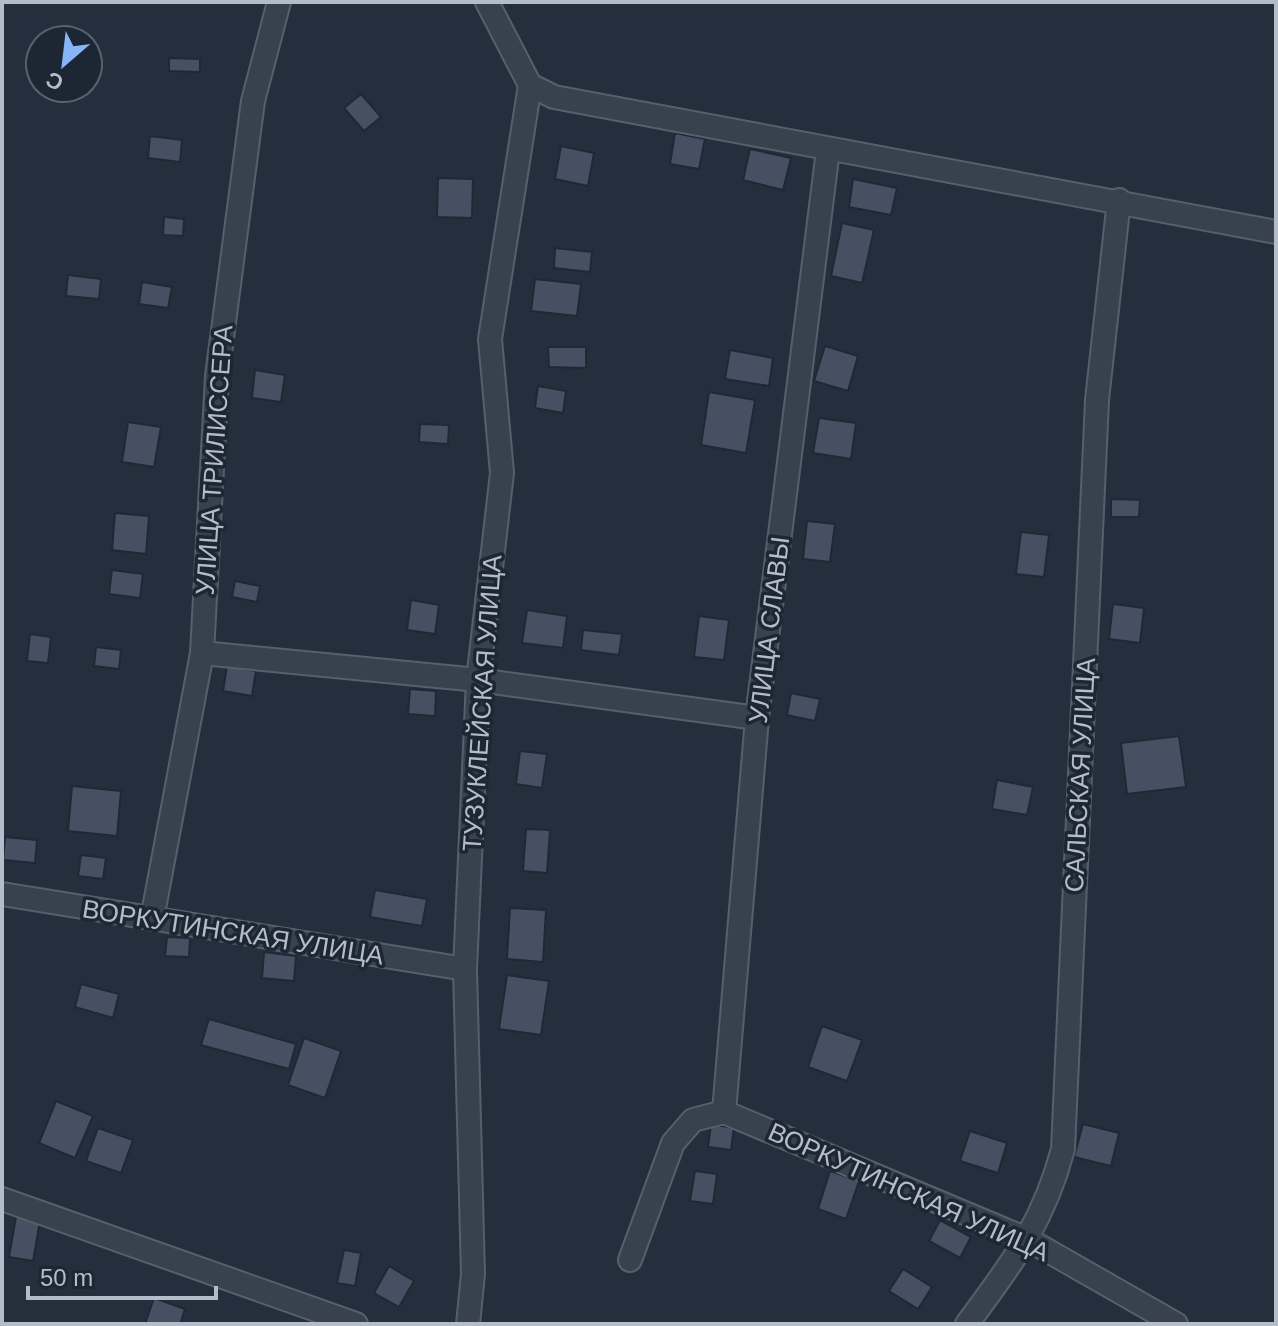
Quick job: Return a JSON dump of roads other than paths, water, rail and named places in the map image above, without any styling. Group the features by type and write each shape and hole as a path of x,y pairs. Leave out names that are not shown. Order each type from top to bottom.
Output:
{"street":[{"name":"УЛИЦА ТРИЛИССЕРА","path":"152,919 202,653 217,376 253,101 279,2"},
{"path":"487,2 530,85 554,97 828,150 1119,200 1276,232"},
{"name":"ТУЗУКЛЕЙСКАЯ УЛИЦА","path":"468,1324 473,1274 465,969 478,680 502,473 490,339 530,85"},
{"name":"УЛИЦА СЛАВЫ","path":"724,1112 757,718 828,150"},
{"name":"САЛЬСКАЯ УЛИЦА","path":"967,1324 1029,1240 1051,1194 1063,1149 1097,400 1119,200"},
{"path":"202,653 478,680 757,718"},
{"name":"ВОРКУТИНСКАЯ УЛИЦА","path":"2,894 465,969"},
{"path":"630,1260 673,1143 693,1120 724,1112"},
{"name":"ВОРКУТИНСКАЯ УЛИЦА","path":"724,1112 1029,1240 1176,1324"},
{"path":"2,1199 356,1324"}]}
